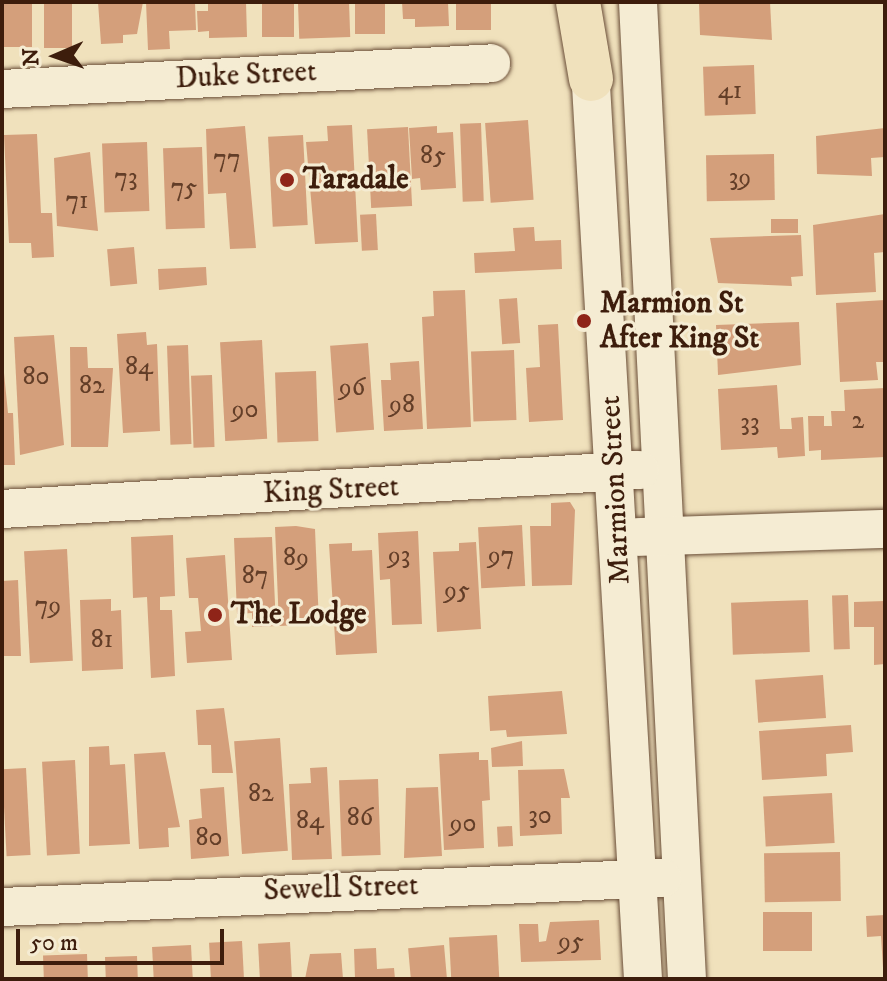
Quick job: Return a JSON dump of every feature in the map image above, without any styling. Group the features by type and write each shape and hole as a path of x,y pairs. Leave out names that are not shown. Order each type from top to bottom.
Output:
{"highway":[{"path":"578,2 591,79"}],"street":[{"name":"Marmion Street","path":"586,2 643,979"},
{"name":"Marmion Street","path":"638,2 662,535 687,979"},
{"name":"Duke Street","path":"2,89 491,63"},
{"name":"King Street","path":"2,509 659,469"},
{"path":"619,538 885,529"},
{"name":"Sewell Street","path":"2,907 681,877"}],"building":[{"path":"2,2 32,2 32,47 2,47"},
{"path":"44,2 72,2 72,48 44,48"},
{"path":"98,2 143,2 137,34 123,35 123,43 101,44"},
{"path":"146,2 195,2 196,30 169,31 170,49 148,50"},
{"path":"208,2 246,2 247,37 209,38 209,31 198,32 197,11 208,11"},
{"path":"262,2 294,2 294,37 262,37"},
{"path":"349,2 350,37 299,39 298,4"},
{"path":"355,2 385,2 385,34 355,34"},
{"path":"402,2 448,2 449,26 415,27 415,19 403,19"},
{"path":"456,2 491,2 491,30 456,30"},
{"path":"699,2 770,2 772,40 700,35"},
{"path":"754,65 756,114 705,116 703,67"},
{"path":"528,120 534,200 491,203 485,123"},
{"path":"481,123 484,201 463,202 460,124"},
{"path":"352,125 358,242 315,244 306,142 328,141 327,126"},
{"path":"245,126 256,248 230,249 226,193 208,194 206,129"},
{"path":"437,126 437,133 453,132 456,188 421,190 420,178 412,179 409,128"},
{"path":"408,127 412,206 371,208 367,129"},
{"path":"885,128 885,157 871,158 872,176 817,174 816,136"},
{"path":"37,134 41,213 52,213 54,257 32,258 31,243 9,243 4,135"},
{"name":"Taradale","path":"303,135 308,225 273,227 268,137"},
{"path":"147,142 149,211 104,213 102,144"},
{"path":"202,147 205,228 166,229 163,148"},
{"path":"90,152 98,231 57,226 54,158"},
{"path":"774,154 775,200 707,201 706,155"},
{"path":"376,214 378,250 362,251 360,215"},
{"path":"885,214 885,252 874,253 876,292 816,295 813,225"},
{"path":"771,219 798,219 798,233 771,233"},
{"path":"534,227 535,241 561,240 562,269 475,273 474,253 515,251 513,228"},
{"path":"801,235 803,276 791,277 792,286 718,283 710,238"},
{"path":"134,247 137,284 110,286 107,249"},
{"path":"206,267 207,285 159,290 158,269"},
{"path":"465,290 471,427 427,429 422,317 434,316 433,291"},
{"path":"517,298 520,343 502,344 499,299"},
{"path":"885,300 885,362 876,362 878,380 840,382 836,303"},
{"path":"799,322 801,365 718,375 716,325"},
{"path":"558,324 563,420 529,422 526,368 540,367 538,325"},
{"path":"146,332 147,345 157,344 160,431 123,433 117,334"},
{"path":"54,335 64,445 20,455 14,337"},
{"path":"262,340 267,439 225,441 220,342"},
{"path":"368,343 374,430 336,432 330,346"},
{"path":"188,345 191,444 170,445 167,346"},
{"path":"70,347 87,347 88,368 113,368 108,447 71,447"},
{"path":"514,350 516,420 473,421 471,352"},
{"path":"2,353 8,413 13,413 15,465 2,465"},
{"path":"419,361 423,429 384,431 381,380 391,380 390,363"},
{"path":"316,371 318,441 277,442 275,372"},
{"path":"212,375 215,447 194,448 191,376"},
{"path":"777,385 780,429 792,429 791,418 803,417 805,456 778,458 777,447 721,450 718,389"},
{"path":"885,388 885,457 821,460 821,450 809,451 808,416 824,416 824,426 832,426 831,411 845,411 844,390"},
{"path":"570,502 575,510 572,585 532,586 530,526 551,526 551,503"},
{"path":"522,525 525,586 481,588 478,527"},
{"path":"275,527 315,529 319,624 279,626"},
{"path":"418,531 422,624 392,625 390,579 380,580 378,533"},
{"path":"173,535 175,596 160,597 160,610 172,610 175,676 151,678 147,597 133,598 131,537"},
{"path":"272,537 276,626 252,627 252,613 237,614 234,538"},
{"path":"476,542 481,629 437,632 433,552 459,551 459,543"},
{"path":"352,543 352,551 372,550 377,653 336,655 329,544"},
{"path":"67,549 73,661 30,663 24,551"},
{"name":"The Lodge","path":"225,555 232,660 187,663 185,632 201,631 198,598 189,598 186,558"},
{"path":"18,580 21,656 2,656 2,581"},
{"path":"848,595 850,649 834,650 832,596"},
{"path":"111,599 111,611 121,610 123,669 82,671 80,600"},
{"path":"808,600 810,652 733,655 731,603"},
{"path":"885,601 885,664 874,665 874,627 854,627 854,602"},
{"path":"823,675 826,718 758,723 755,680"},
{"path":"562,691 567,734 507,737 506,730 490,731 488,696"},
{"path":"224,708 233,773 212,773 211,745 198,745 196,710"},
{"path":"851,725 853,752 826,754 827,776 762,780 759,731"},
{"path":"280,738 288,851 242,854 234,741"},
{"path":"522,741 523,766 492,767 491,748"},
{"path":"109,746 110,765 125,764 130,844 89,846 89,747"},
{"path":"165,752 180,827 168,828 169,847 139,849 134,754"},
{"path":"479,752 479,760 488,760 490,800 482,801 484,848 444,850 439,754"},
{"path":"75,760 80,854 47,856 42,762"},
{"path":"327,767 332,859 292,860 289,784 311,783 310,768"},
{"path":"26,768 31,855 7,856 2,769"},
{"path":"564,769 570,798 561,798 562,834 520,836 518,770"},
{"path":"378,779 381,855 342,856 339,780"},
{"path":"224,787 229,856 191,859 189,820 202,818 200,789"},
{"path":"438,787 442,856 404,858 406,788"},
{"path":"832,793 835,843 766,847 763,797"},
{"path":"512,826 513,846 498,847 497,827"},
{"path":"840,852 841,901 765,902 764,853"},
{"path":"763,912 812,912 812,951 763,951"},
{"path":"885,915 883,968 881,936 867,937 866,916"},
{"path":"599,920 601,960 521,962 519,924 538,924 539,942 546,941 550,922"},
{"path":"497,935 499,979 451,979 449,938"},
{"path":"242,941 244,979 211,979 209,943"},
{"path":"290,942 292,979 260,979 258,944"},
{"path":"191,945 193,979 154,979 152,947"},
{"path":"444,945 447,979 411,979 408,948"},
{"path":"376,948 377,969 394,968 395,979 355,979 354,949"},
{"path":"341,953 343,979 305,979 310,954"},
{"path":"87,954 88,979 44,979 43,956"},
{"path":"137,956 138,979 106,979 105,957"}],"place":[{"name":"Taradale","path":"287,180"},
{"name":"Marmion St After King St","path":"584,321"},
{"name":"The Lodge","path":"215,615"}]}
